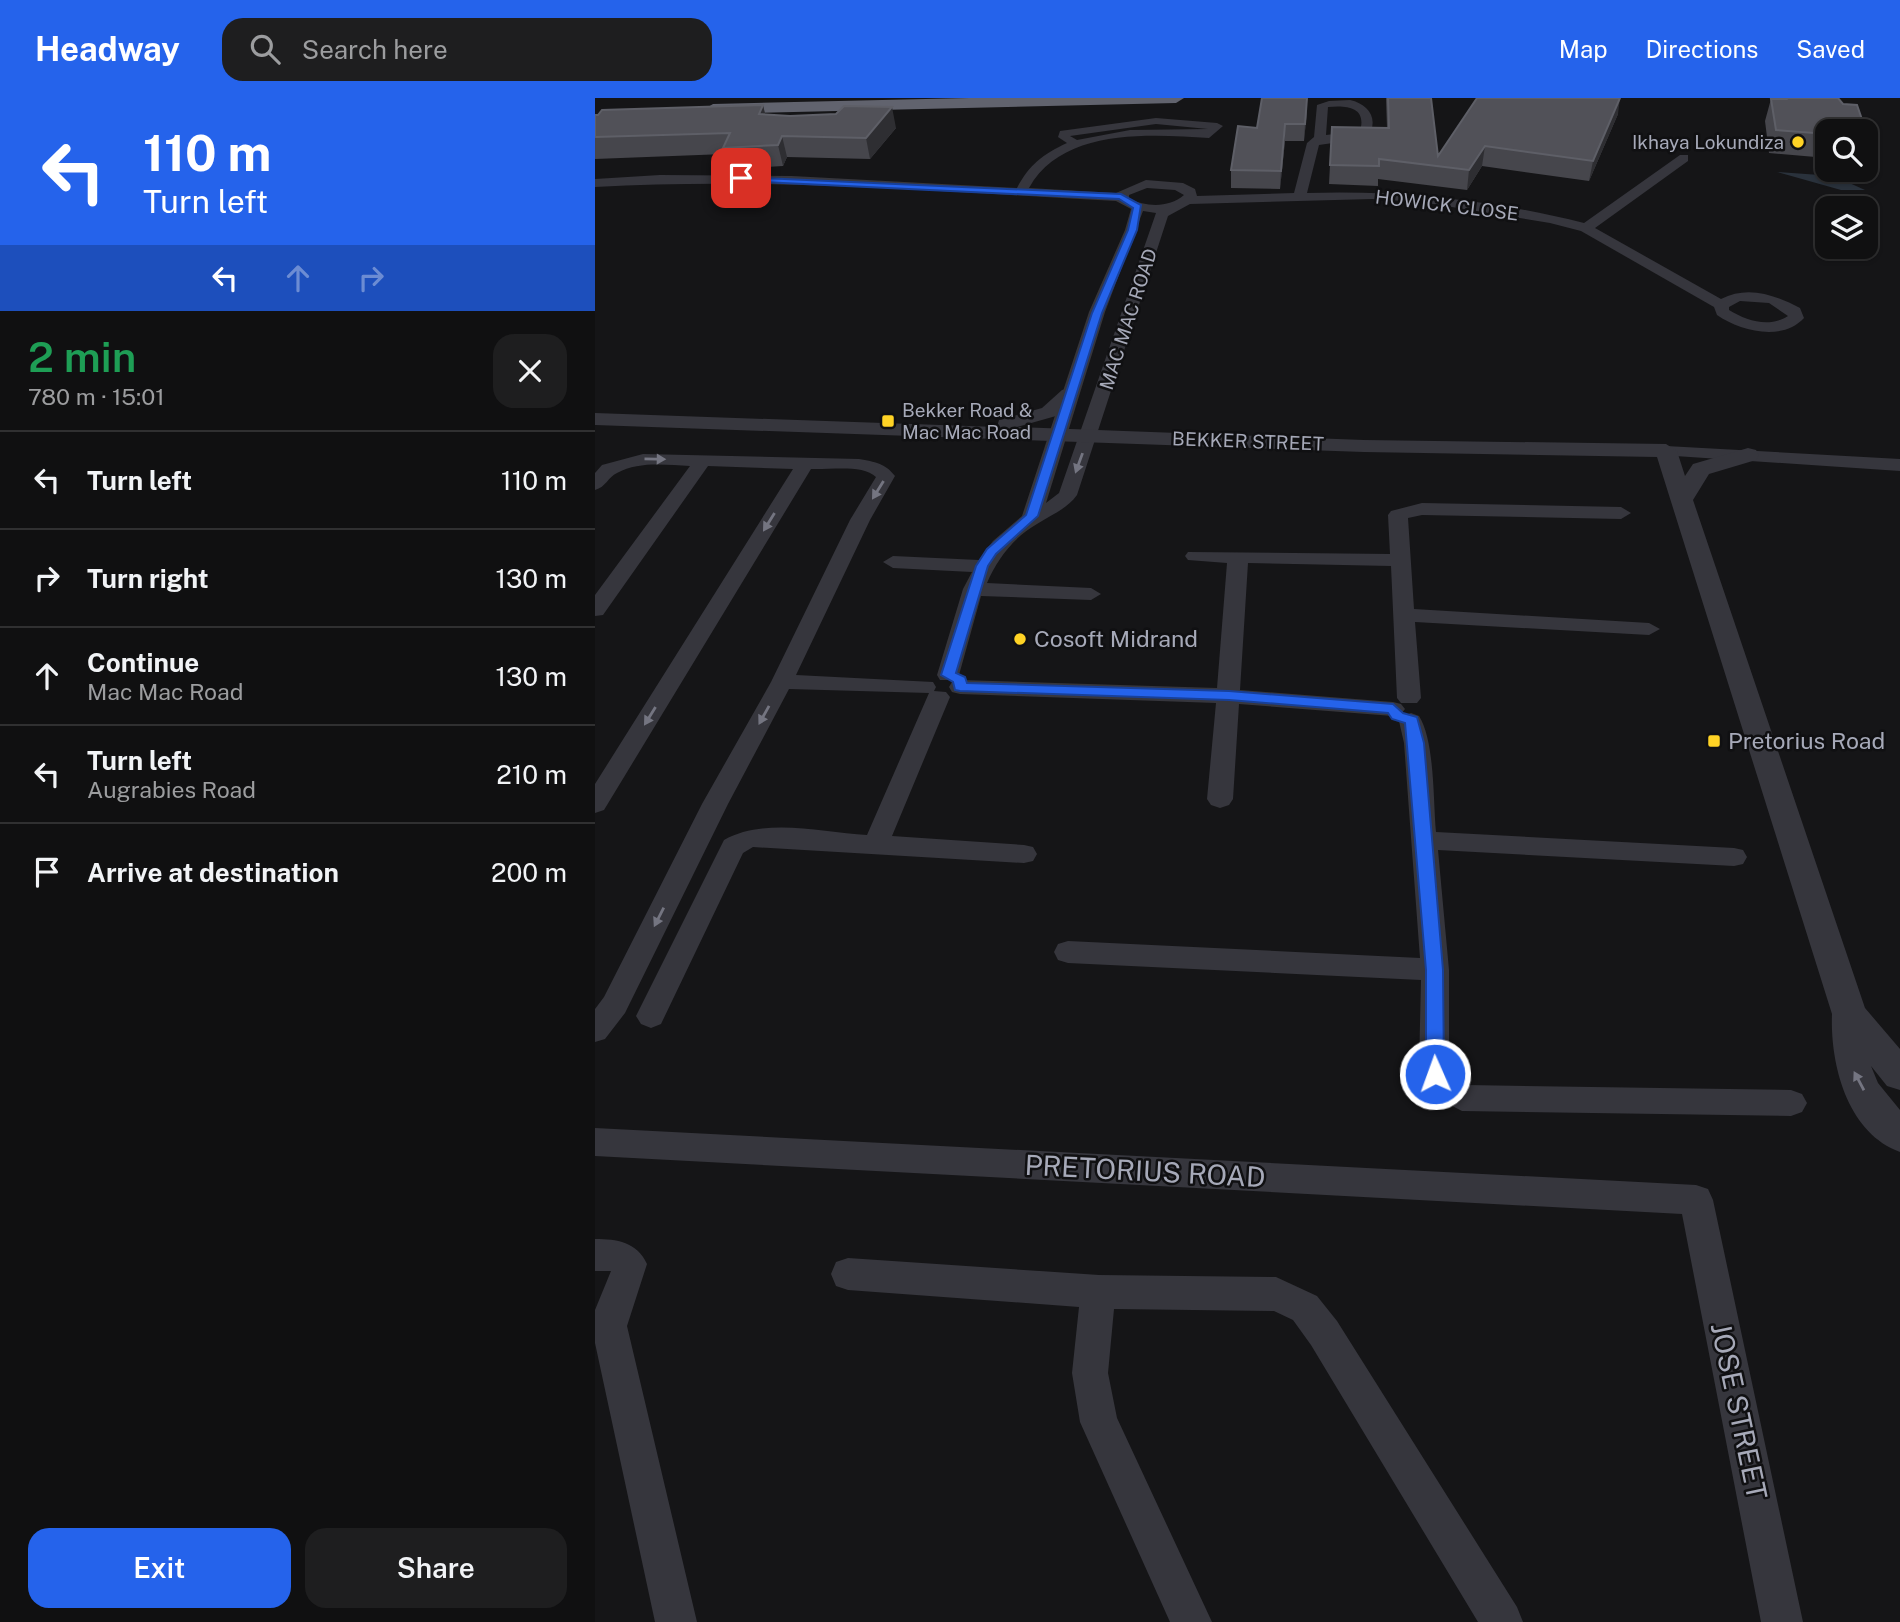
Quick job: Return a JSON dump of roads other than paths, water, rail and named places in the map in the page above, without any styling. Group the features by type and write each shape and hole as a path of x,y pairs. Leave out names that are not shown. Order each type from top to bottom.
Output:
{"highway":[{"path":"997,98 695,109 1176,98"}],"street":[{"path":"1299,197 1310,147 1320,139 1351,139 1363,135 1368,126 1366,111 1361,105 1323,105 1320,139"},
{"path":"1020,193 1034,168 1057,150 1128,134 1171,131 1209,134 1217,126 1156,121 1064,134 1064,138 1076,144"},
{"path":"1586,228 1684,158"},
{"path":"595,183 767,179 1121,197 1138,207 1171,207 1188,200 1190,192 1157,183 1135,186 1121,197"},
{"name":"HOWICK CLOSE","path":"1188,200 1372,195 1421,198 1486,207 1586,228 1721,305"},
{"name":"MAC MAC ROAD","path":"1032,516 1069,394 1089,344 1097,313 1132,230 1138,207"},
{"name":"MAC MAC ROAD","path":"1089,435 1162,214 1171,207"},
{"name":"HOWICK CLOSE","path":"1689,285 1738,296"},
{"path":"1738,296 1772,299 1795,311 1796,318 1789,324 1759,326 1730,318 1722,312 1721,305 1738,296"},
{"path":"1097,313 1129,314"},
{"path":"942,430 1032,419 1058,407 1069,394"},
{"name":"BEKKER STREET","path":"595,419 1364,446 1666,451 1804,457 1900,465"},
{"path":"876,843 943,686 972,589 982,566 992,552 1032,516 1054,509 1068,495 1089,435"},
{"path":"1560,448 1623,460 1644,469 1684,506"},
{"path":"1666,451 1850,1014 1900,1075"},
{"path":"1684,506 1701,469 1748,455"},
{"path":"1804,457 1842,469 1900,481"},
{"path":"595,484 609,469 631,460 859,465 882,470 886,476 860,520 782,682 715,804 615,1005 595,1030"},
{"path":"595,610 703,461"},
{"path":"595,804 805,464"},
{"path":"1621,513 1422,509 1398,515 1405,615 1404,709 1424,840 1434,970 1435,1074 1450,1093 1462,1098 1791,1103"},
{"path":"1195,556 1403,560"},
{"path":"1220,799 1238,557"},
{"path":"893,562 982,566"},
{"path":"972,589 1091,594"},
{"path":"1405,615 1649,629"},
{"path":"782,682 1229,696 1404,709"},
{"path":"651,1016 733,847 748,838 1024,853"},
{"path":"1424,840 1734,857"},
{"path":"1068,952 1434,970"},
{"path":"1850,1014 1848,1047 1854,1077 1900,1135"},
{"name":"PRETORIUS ROAD","path":"595,1142 1696,1200"},
{"name":"JOSE STREET","path":"1696,1200 1782,1622"},
{"path":"595,1255 615,1255 629,1264 626,1286 611,1304 609,1326 676,1622"},
{"path":"848,1275 1099,1292 1276,1294 1305,1308 1324,1333 1502,1622"},
{"path":"1099,1292 1087,1376 1090,1397 1191,1622"}],"place":[{"name":"Ikhaya Lokundiza","path":"1798,142"},
{"name":"Bekker Road & Mac Mac Road","path":"888,421"},
{"name":"Cosoft Midrand","path":"1020,639"},
{"name":"Pretorius Road","path":"1714,741"}]}
